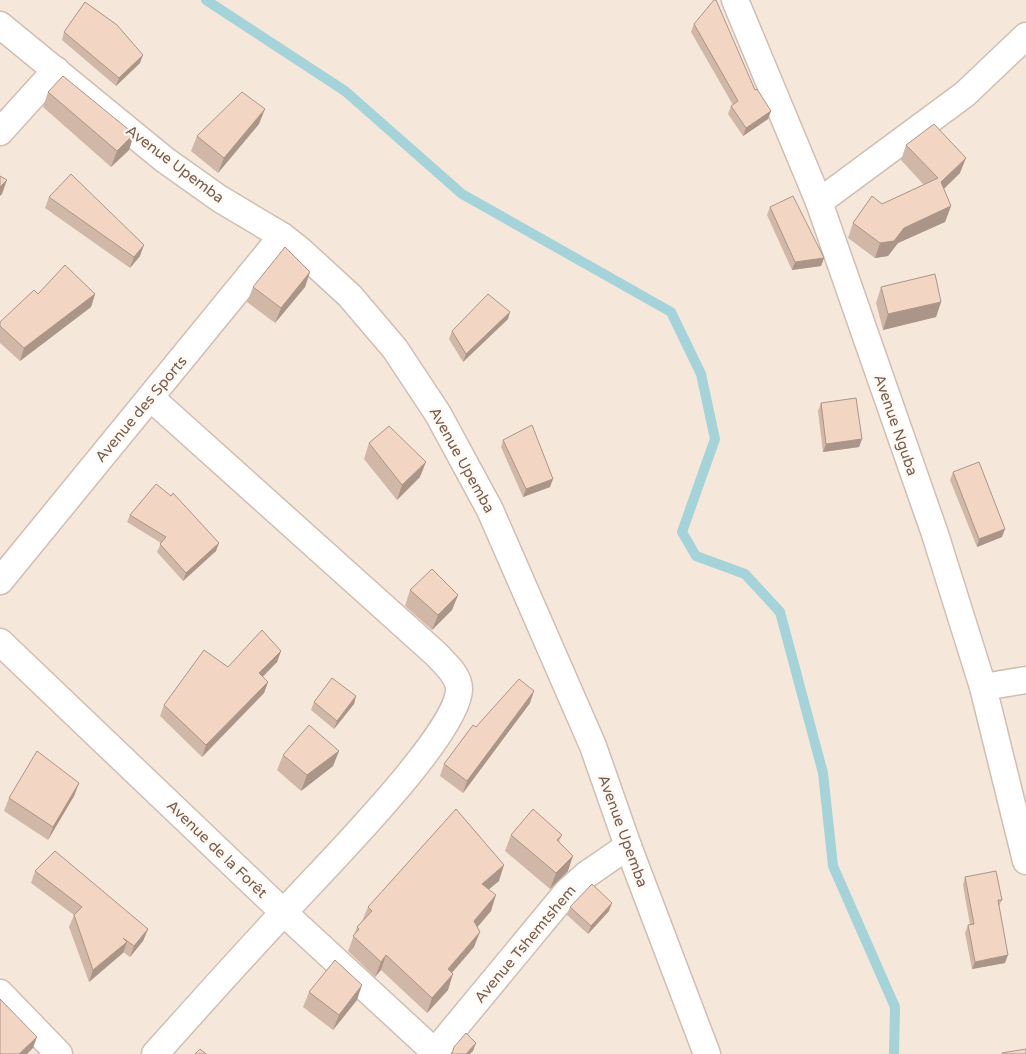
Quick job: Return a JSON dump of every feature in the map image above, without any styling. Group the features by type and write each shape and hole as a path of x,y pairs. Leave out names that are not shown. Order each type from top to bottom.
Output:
{"street":[{"name":"Avenue Nguba","path":"735,0 819,202 935,534 983,686 1026,861"},
{"name":"Avenue Upemba","path":"0,25 165,160 220,199 282,236 301,251 350,296 395,349 438,414 490,510 593,746 628,846 707,1054"},
{"path":"819,202 965,94 1026,36"},
{"path":"0,132 56,70"},
{"name":"Avenue des Sports","path":"0,581 47,521 151,398 282,236"},
{"path":"151,398 436,654 455,676 459,688 456,702 448,720 409,775 155,1054"},
{"name":"Avenue de la Forêt","path":"0,642 283,912 435,1053"},
{"path":"983,686 1026,680"},
{"name":"Avenue Tshemtshem","path":"435,1053 561,899 586,874 628,846"},
{"path":"0,993 59,1054"}],"shaded area":[{"path":"0,0 1026,0 1026,1054 0,1054"}],"building":[{"path":"716,0 755,90 757,89 771,111 746,128 731,106 738,101 694,24"},
{"path":"85,2 117,25 143,55 119,78 64,32"},
{"path":"63,76 134,134 117,151 48,92"},
{"path":"242,92 265,109 224,158 197,136"},
{"path":"934,124 966,158 941,182 951,206 904,228 894,241 880,243 853,223 872,196 882,204 938,178 906,145"},
{"path":"71,174 144,245 134,257 49,197"},
{"path":"0,176 7,180 0,187"},
{"path":"793,196 824,258 795,262 770,207"},
{"path":"285,247 310,272 281,308 253,287"},
{"path":"65,265 95,294 24,348 0,326 0,322 34,290 38,294"},
{"path":"935,274 941,302 888,314 881,287"},
{"path":"488,294 510,312 466,354 452,331"},
{"path":"856,398 862,439 826,444 821,403"},
{"path":"532,425 553,479 526,489 503,440"},
{"path":"389,426 426,462 402,485 369,443"},
{"path":"979,462 1005,529 979,539 953,472"},
{"path":"156,484 171,496 173,493 219,543 186,573 160,544 166,537 130,515"},
{"path":"432,569 458,595 438,615 410,590"},
{"path":"262,630 281,651 259,673 268,682 206,745 164,705 204,650 228,667"},
{"path":"332,678 356,696 337,721 314,702"},
{"path":"519,679 534,691 467,781 444,764 473,725 476,727"},
{"path":"309,725 339,751 307,775 283,755"},
{"path":"37,751 79,783 53,827 9,798"},
{"path":"456,809 504,865 482,884 496,895 474,921 480,932 448,969 453,974 432,998 386,955 381,962 353,936 359,929 357,927 372,911 368,907"},
{"path":"533,809 562,835 557,840 573,856 556,873 511,835"},
{"path":"55,851 148,929 134,946 123,938 127,942 93,970 74,915 82,907 35,871"},
{"path":"996,871 1002,900 998,900 1008,955 975,962 968,925 974,924 965,877"},
{"path":"592,884 612,903 591,926 570,907"},
{"path":"335,960 362,985 339,1015 309,992"},
{"path":"0,999 37,1037 19,1054 0,1054"},
{"path":"466,1033 476,1043 466,1054 452,1054 454,1047"},
{"path":"200,1049 206,1054 195,1054"},
{"path":"1026,1049 1026,1054 1002,1054 1002,1053"}],"waterway":[{"path":"206,0 345,91 462,194 671,312 701,374 715,439 682,532 696,556 745,574 780,612 823,773 833,866 895,1007 894,1054"}]}
